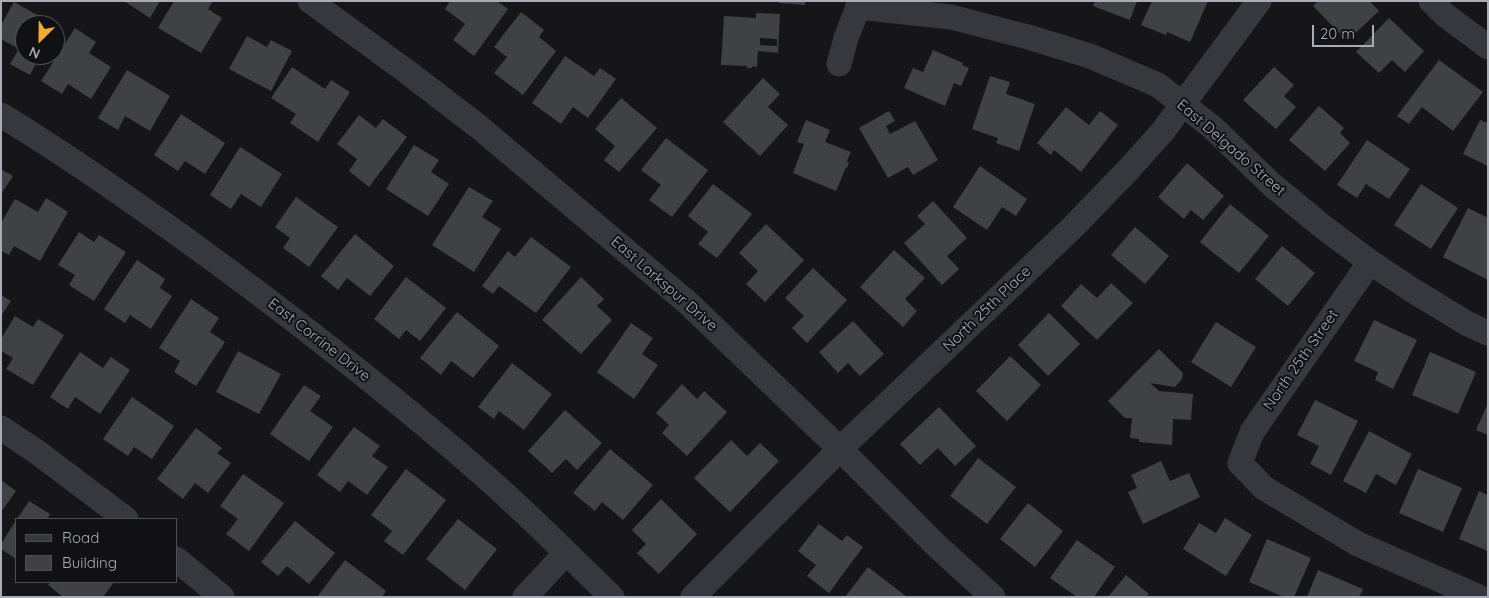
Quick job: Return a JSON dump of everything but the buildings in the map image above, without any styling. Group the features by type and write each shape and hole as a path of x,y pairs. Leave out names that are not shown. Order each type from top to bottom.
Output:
{"street":[{"name":"East Larkspur Drive","path":"310,1 406,70 479,127 688,303 840,449 938,547 993,597"},
{"name":"North 25th Place","path":"693,597 840,449 1073,226 1129,169 1163,131 1259,1"},
{"path":"1431,1 1445,14 1484,38"},
{"name":"East Delgado Street","path":"858,4 951,17 1046,42 1090,56 1158,85 1212,127 1272,185 1322,226 1370,262 1420,295 1468,324 1488,333"},
{"path":"840,64 846,38 858,4"},
{"name":"East Corrine Drive","path":"1,115 53,147 137,204 277,308 393,398 489,479 612,597"},
{"name":"North 25th Street","path":"1370,262 1252,432 1240,463 1264,488 1358,544 1479,597"},
{"path":"1,428 37,452 125,518"},
{"path":"525,597 566,553"},
{"path":"178,561 222,597"}]}
